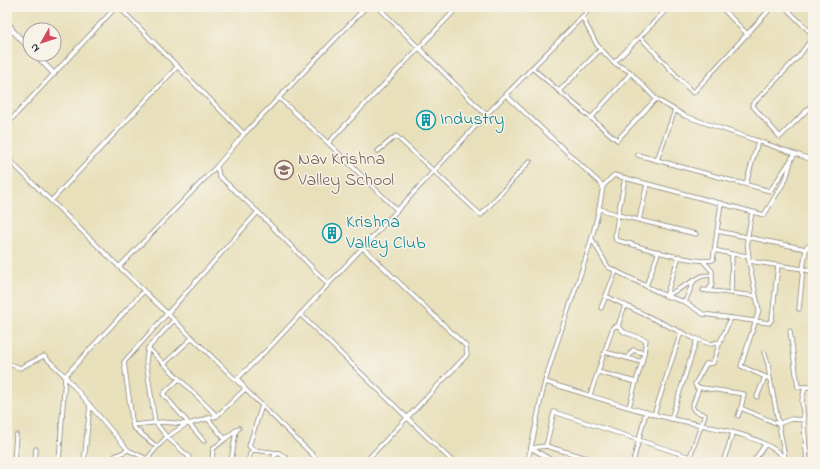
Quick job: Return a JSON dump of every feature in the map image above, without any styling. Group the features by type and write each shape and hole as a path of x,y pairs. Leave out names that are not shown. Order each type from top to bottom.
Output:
{"street":[{"path":"7,124 118,7 244,134"},
{"path":"119,267 366,7"},
{"path":"378,7 420,47 486,115"},
{"path":"328,143 458,7"},
{"path":"245,389 238,378 269,348 486,115 592,7"},
{"path":"614,63 670,7"},
{"path":"721,7 748,34"},
{"path":"642,39 693,93 772,7"},
{"path":"785,7 813,36 799,56 752,105 780,137 813,104"},
{"path":"582,17 601,49 614,63 631,73 656,99 685,116 813,160"},
{"path":"7,19 14,32 22,40"},
{"path":"7,31 14,32"},
{"path":"559,91 601,49"},
{"path":"43,62 54,74"},
{"path":"51,201 178,66"},
{"path":"532,68 617,140 656,99"},
{"path":"591,118 631,73"},
{"path":"506,95 603,186"},
{"path":"279,98 397,210"},
{"path":"657,160 675,110"},
{"path":"378,151 396,136 481,215 530,161"},
{"path":"746,184 758,141"},
{"path":"638,155 770,191 795,154"},
{"path":"7,158 320,462"},
{"path":"527,462 532,448 545,382 592,239 600,209 603,186 614,175 764,215 786,179 792,158"},
{"path":"216,166 219,176 258,212 328,284"},
{"path":"625,178 618,215 615,237 616,240 704,262 713,260 720,203"},
{"path":"639,220 647,184"},
{"path":"600,209 618,215 696,234"},
{"path":"157,447 133,425 124,362 258,212"},
{"path":"752,212 748,238 749,261 759,310 741,366 767,378"},
{"path":"717,231 806,249 807,246 813,248"},
{"path":"592,239 608,267 666,296 685,302 704,314 755,322 769,323 772,319 778,265"},
{"path":"362,248 466,346 467,355 365,462"},
{"path":"799,309 806,249"},
{"path":"714,250 749,256"},
{"path":"646,286 659,251"},
{"path":"731,293 732,254"},
{"path":"666,296 679,256"},
{"path":"749,261 803,269 813,272"},
{"path":"704,262 712,271 712,285 708,291"},
{"path":"601,308 616,271"},
{"path":"666,296 702,276 712,275"},
{"path":"685,302 694,280"},
{"path":"703,290 756,296"},
{"path":"59,462 65,376 144,291"},
{"path":"606,296 697,339 711,344 720,342"},
{"path":"618,326 625,305"},
{"path":"300,314 453,462"},
{"path":"731,318 720,342 713,363 706,364 695,384 696,387 699,388 744,394 738,416"},
{"path":"174,320 148,348 146,361 156,422 167,437 189,457 189,462"},
{"path":"590,395 613,327 618,326"},
{"path":"618,326 624,332 646,340 642,362 629,407"},
{"path":"790,331 798,387 813,387"},
{"path":"654,415 681,332"},
{"path":"164,364 192,338"},
{"path":"671,419 697,339"},
{"path":"148,348 217,416"},
{"path":"627,358 633,350 644,353"},
{"path":"605,352 642,362"},
{"path":"764,352 768,364 767,378 785,461"},
{"path":"7,363 20,368 44,356 65,376 128,450 148,460 157,447 167,437 188,424 217,416 245,389"},
{"path":"598,372 636,382"},
{"path":"756,397 767,378"},
{"path":"178,379 163,394 188,424 204,440"},
{"path":"545,382 654,415 733,433 765,445 781,454 785,461"},
{"path":"805,387 802,400 807,462"},
{"path":"688,462 705,415 695,411 692,407 699,388"},
{"path":"262,404 249,446 254,450 279,453 292,462"},
{"path":"84,462 90,405"},
{"path":"741,408 778,424 792,419 804,420"},
{"path":"546,446 554,412 690,457"},
{"path":"633,462 646,412"},
{"path":"207,418 225,439"},
{"path":"133,425 156,422 188,424"},
{"path":"212,462 213,449 238,430 231,462"},
{"path":"723,462 733,433"},
{"path":"7,459 14,461 16,435"},
{"path":"753,462 765,445"},
{"path":"532,448 546,446 601,462"},
{"path":"532,448 555,462"},
{"path":"35,462 36,449"},
{"path":"114,462 115,456 128,450"},
{"path":"248,462 250,454 254,450"},
{"path":"272,462 274,456 279,453"}],"place":[{"name":"Industry","path":"426,120"},
{"name":"Nav Krishna Valley School","path":"284,170"},
{"name":"Krishna Valley Club","path":"332,233"}]}
